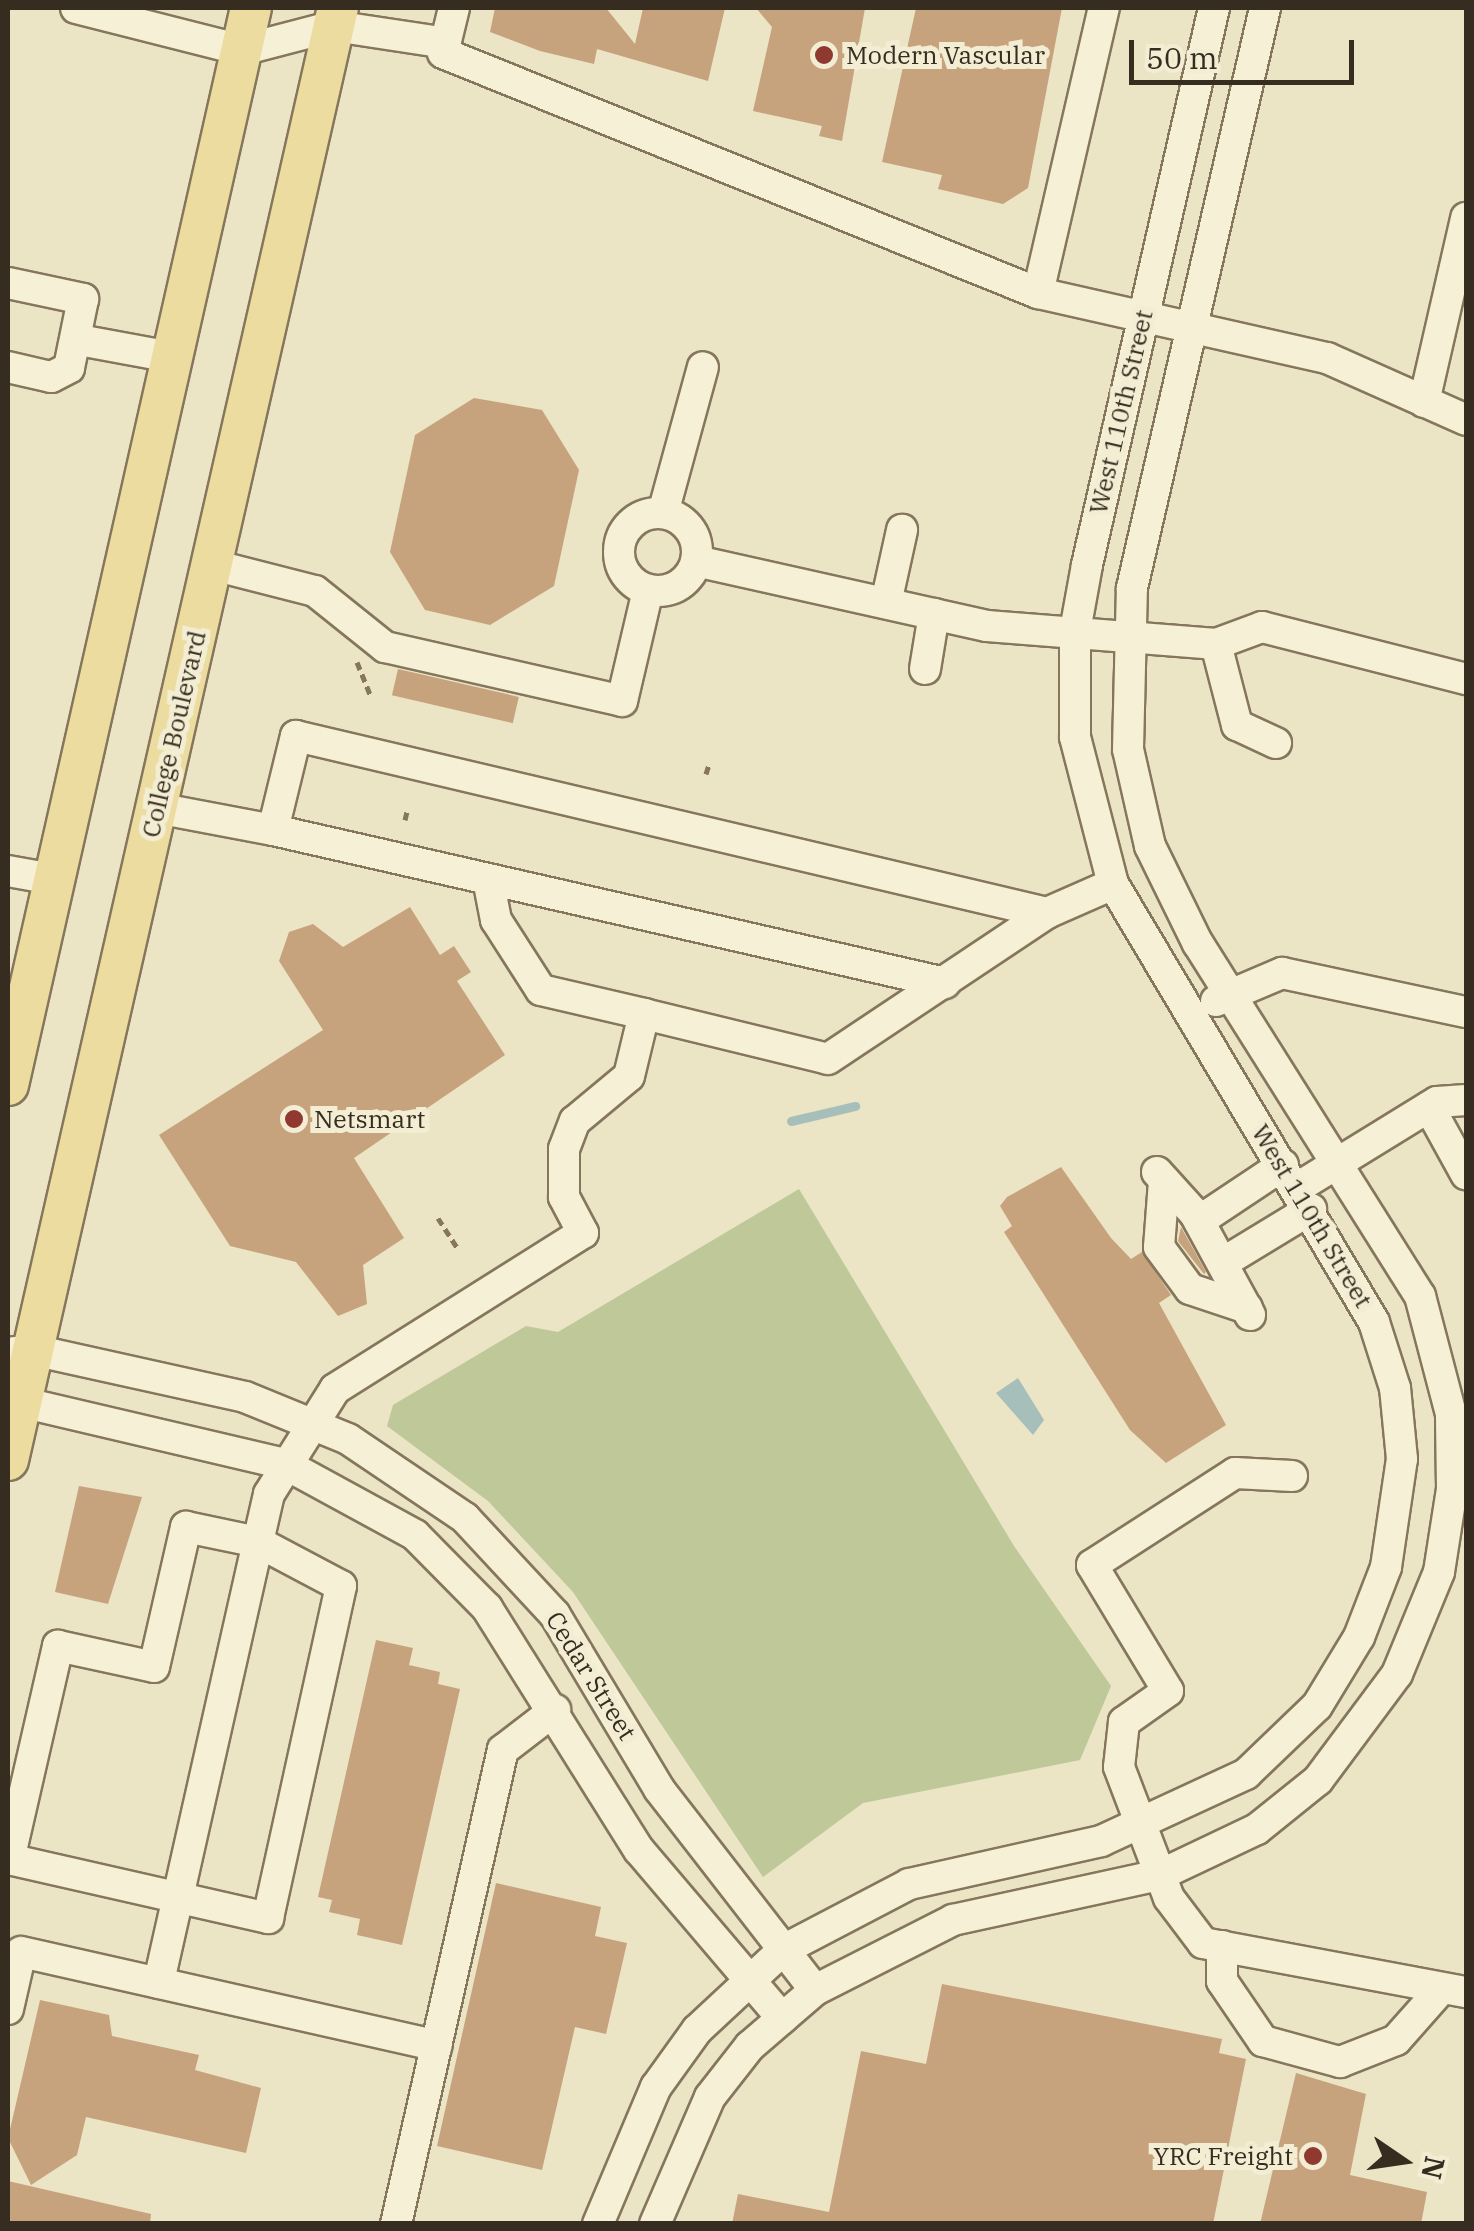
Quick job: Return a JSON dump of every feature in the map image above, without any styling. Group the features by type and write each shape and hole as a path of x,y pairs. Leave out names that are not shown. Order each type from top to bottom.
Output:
{"main road":[{"path":"8,1085 251,8"},
{"name":"College Boulevard","path":"8,1460 20,1351 157,808 213,565 324,13"}],"street":[{"path":"76,8 242,50 324,13 446,43"},
{"path":"454,8 443,54 1038,293 1327,358 1466,420"},
{"path":"1038,293 1104,8"},
{"name":"West 110th Street","path":"599,2219 656,2086 748,1982 782,1950 854,1908 962,1865 1142,1826 1201,1801 1285,1740 1359,1637 1386,1567 1402,1459 1396,1388 1356,1284 1112,884 1080,768 1075,630 1214,8"},
{"name":"West 110th Street","path":"654,2224 710,2097 782,2018 815,1990 953,1920 1160,1875 1257,1829 1362,1730 1427,1609 1459,1489 1437,1343 1394,1246 1198,944 1141,816 1123,691 1126,638 1265,8"},
{"path":"1424,402 1455,321 1466,218"},
{"path":"8,283 83,299 79,340 69,368 51,378 8,367"},
{"path":"79,340 172,357"},
{"path":"664,513 703,367"},
{"path":"664,513 692,532 696,561 674,588 648,590 627,576 620,542 632,523 664,513"},
{"path":"886,603 902,530"},
{"path":"696,561 934,614 1126,638 1216,644 1262,628 1466,679"},
{"path":"213,565 316,591 385,647 622,702 648,590"},
{"path":"924,669 934,614"},
{"path":"1216,644 1236,725 1276,743"},
{"path":"273,830 296,736 1047,913"},
{"path":"157,808 273,830 945,983"},
{"path":"8,871 53,879"},
{"path":"488,879 496,920 540,990 828,1060 1047,913 1112,884"},
{"path":"1190,1014 1282,973 1466,1012"},
{"path":"159,1983 258,1542 285,1464 335,1389 584,1233 564,1198 564,1149 575,1122 628,1076 644,1014"},
{"path":"1224,1262 1297,1187 1428,1108 1466,1100"},
{"path":"1428,1108 1466,1174"},
{"path":"1159,1175 1199,1221 1248,1311 1190,1289 1160,1247 1159,1175"},
{"path":"1199,1221 1297,1187"},
{"name":"Cedar Street","path":"20,1351 246,1397 311,1421 410,1476 515,1566 555,1614 660,1789 815,1990"},
{"name":"Cedar Street","path":"14,1403 285,1464 341,1488 441,1558 555,1710 639,1850 782,2018"},
{"path":"1292,1476 1236,1472 1092,1565 1168,1691 1124,1722 1116,1744 1160,1875 1186,1928 1222,1946 1454,1990"},
{"path":"186,1527 258,1542 341,1586 268,1918 8,1859 58,1646 154,1667 186,1527"},
{"path":"396,2224 504,1750 555,1710"},
{"path":"1222,1946 1222,1981 1262,2041 1340,2062 1396,2040 1454,1990"},
{"path":"8,2009 21,1952 437,2046"},
{"path":"599,2219 637,2224"}],"path":[{"path":"356,649 358,682 370,696"},
{"path":"706,774 708,764"},
{"path":"405,820 407,810"},
{"path":"438,1218 458,1249"}],"green space":[{"path":"799,1189 1014,1546 1111,1686 1080,1760 863,1803 763,1877 573,1592 488,1501 387,1426 393,1405 526,1326 558,1332"}],"water":[{"path":"1018,1378 1044,1420 1033,1435 996,1393"}],"building":[{"path":"495,8 606,8 635,44 643,8 725,8 708,81 597,49 594,64 540,51 490,32"},
{"path":"756,8 865,8 842,141 819,136 822,126 753,111 772,27"},
{"path":"916,8 1062,8 1028,188 1003,204 938,189 942,175 882,162"},
{"path":"474,398 542,410 579,470 554,586 490,625 425,610 390,552 415,435"},
{"path":"398,669 519,697 513,723 392,695"},
{"name":"Netsmart","path":"410,907 440,955 454,946 471,972 457,981 505,1055 354,1158 404,1238 363,1265 367,1304 338,1316 296,1262 230,1246 159,1135 323,1030 279,961 289,932 313,924 343,947"},
{"path":"1061,1167 1111,1238 1131,1259 1142,1252 1171,1295 1159,1303 1226,1425 1166,1463 1130,1430 1004,1232 1012,1226 1000,1206 1007,1197"},
{"path":"1181,1227 1206,1272 1204,1274 1178,1241"},
{"path":"79,1486 142,1497 108,1604 55,1592"},
{"path":"376,1640 413,1648 409,1665 440,1672 438,1684 460,1689 402,1945 357,1935 360,1919 329,1912 332,1900 318,1897"},
{"path":"496,1883 601,1907 595,1936 627,1943 606,2034 575,2027 542,2170 437,2146"},
{"path":"942,1984 1222,2039 1219,2053 1246,2059 1213,2224 732,2224 738,2194 829,2212 861,2051 926,2064"},
{"path":"40,2000 109,2015 112,2036 199,2055 195,2070 261,2088 246,2153 86,2117 77,2155 31,2185 8,2138"},
{"name":"YRC Freight","path":"1296,2073 1366,2094 1350,2175 1427,2192 1421,2224 1260,2224"},
{"path":"8,2181 151,2214 150,2224 8,2224"}],"waterway":[{"path":"791,1121 855,1106"}],"place":[{"name":"Modern Vascular","path":"824,55"},
{"name":"Netsmart","path":"294,1119"},
{"name":"YRC Freight","path":"1313,2156"}]}
